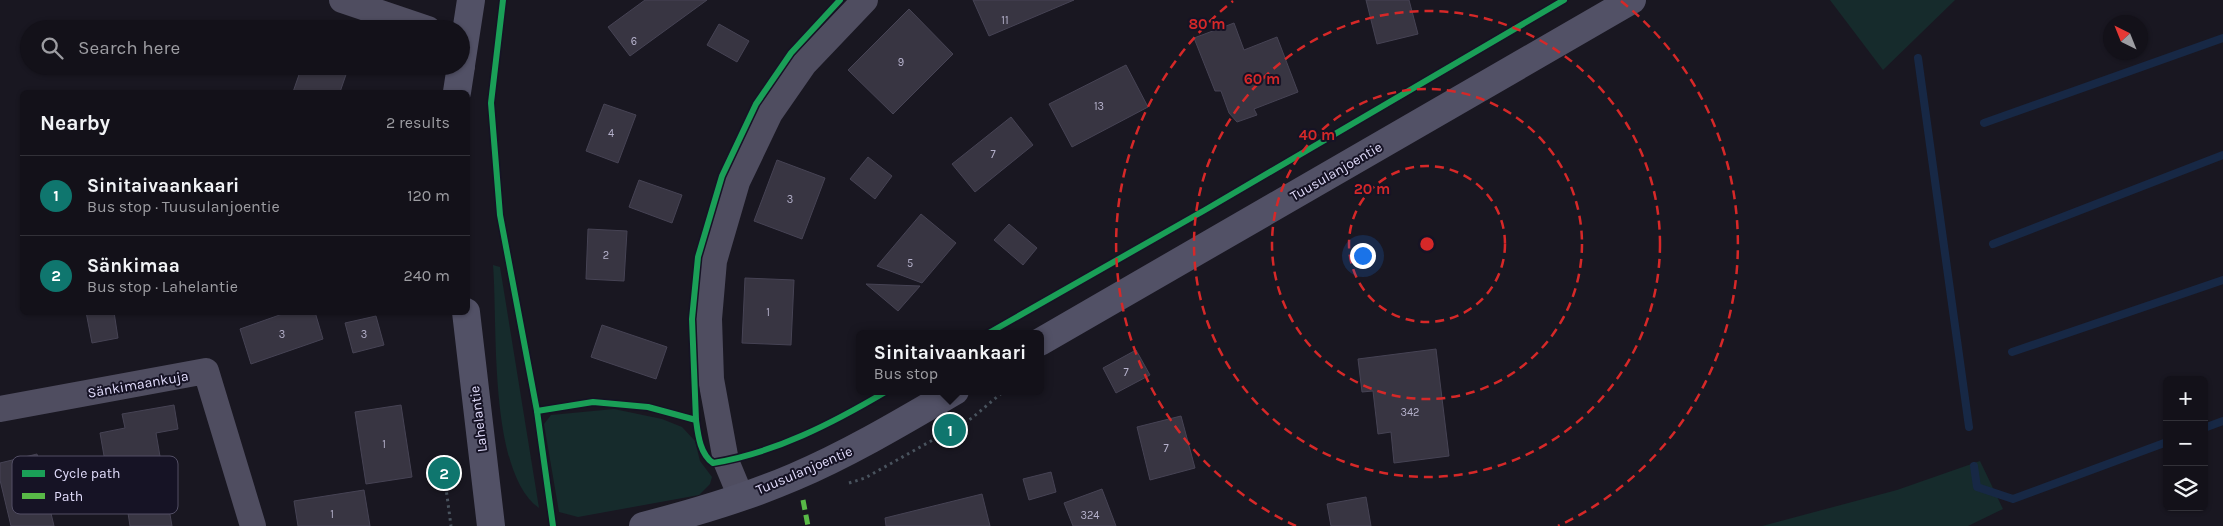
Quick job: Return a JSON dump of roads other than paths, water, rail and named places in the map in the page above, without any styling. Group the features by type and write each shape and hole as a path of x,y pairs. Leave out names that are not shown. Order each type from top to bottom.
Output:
{"street":[{"path":"342,0 401,20"},
{"path":"467,20 471,0"},
{"path":"740,497 726,461 711,379 709,319 714,261 737,182 770,113 804,64 865,0"},
{"name":"Tuusulanjoentie","path":"1044,340 1632,0"},
{"path":"457,90 460,75"},
{"name":"Lahelantie","path":"466,315 491,526"},
{"name":"Sänkimaankuja","path":"0,409 206,371 253,526"},
{"name":"Tuusulanjoentie","path":"642,526 692,513 794,477 863,444 948,395"}],"waterway":[{"path":"1984,123 2223,38"},
{"path":"1918,58 1969,427"},
{"path":"1993,244 2223,155"},
{"path":"2012,352 2223,280"},
{"path":"2208,427 2223,421"},
{"path":"1974,466 1977,487 2013,499 2163,443"}],"place":[{"name":"Sinitaivaankaari","path":"950,430"},
{"name":"Sänkimaa","path":"444,473"}]}
